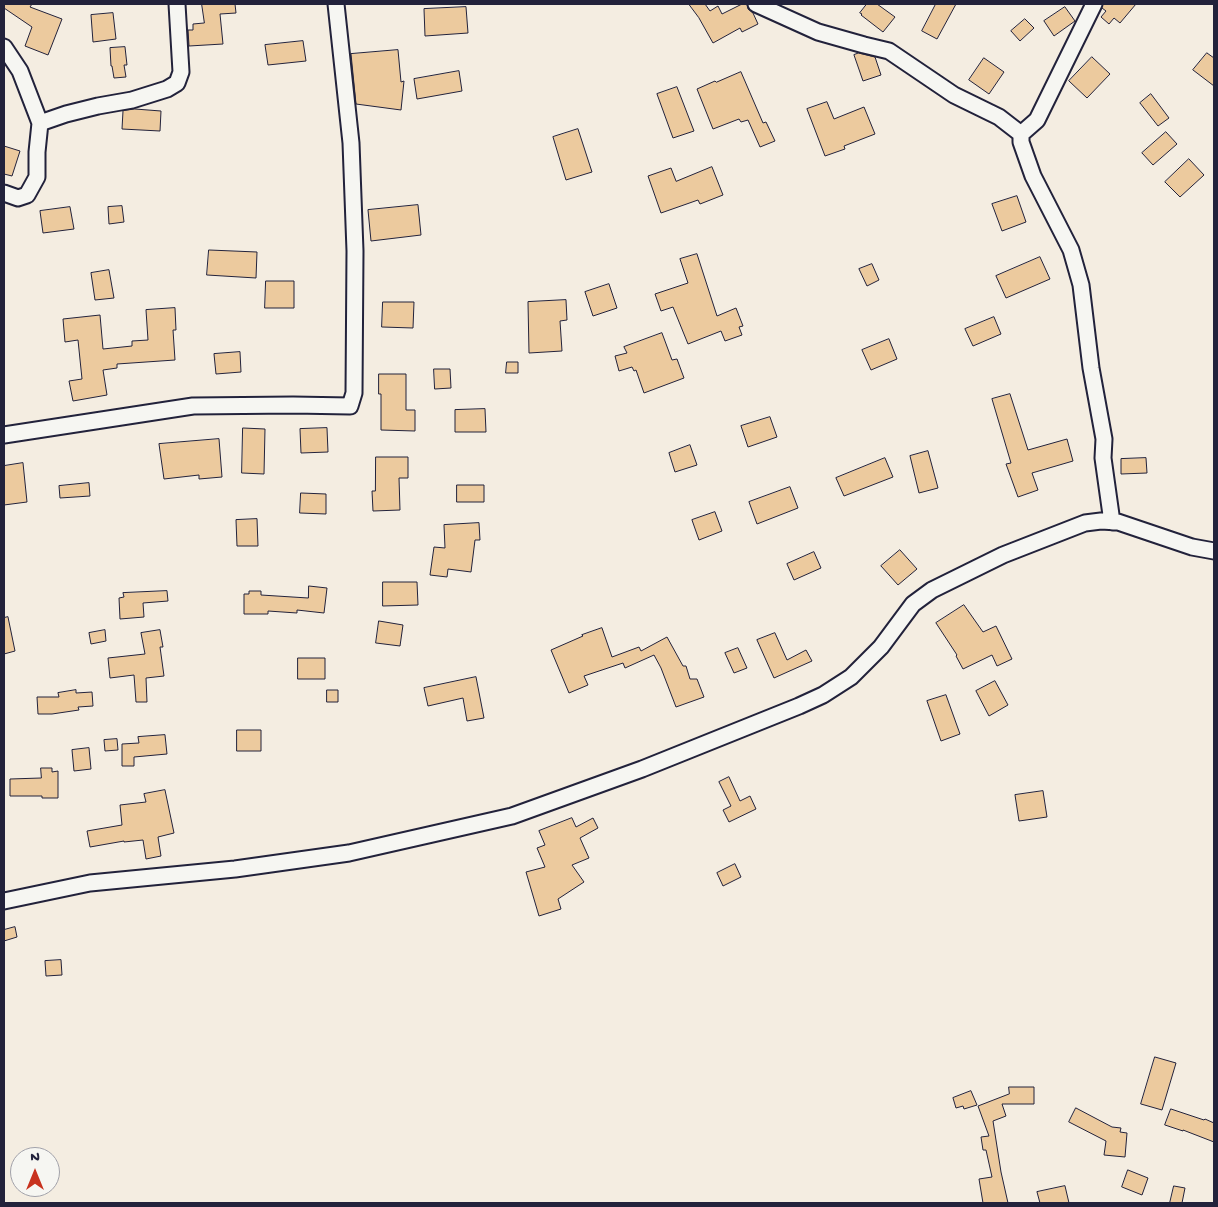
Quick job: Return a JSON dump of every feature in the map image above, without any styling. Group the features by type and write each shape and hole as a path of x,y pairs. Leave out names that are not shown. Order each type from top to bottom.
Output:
{"street":[{"path":"40,123 98,106 132,100 167,89 177,83 181,72 177,4"},
{"path":"4,435 193,406 350,406 354,393 355,251 353,182 351,142 336,4"},
{"path":"756,4 818,32 889,51 954,95 999,117 1020,134"},
{"path":"1020,134 1037,120 1094,4"},
{"path":"4,47 20,71 40,123 37,177 27,195 18,198 4,193"},
{"path":"1020,134 1020,142 1033,176 1071,250 1081,285 1091,368 1104,439 1103,458 1112,522"},
{"path":"4,901 90,883 236,869 349,853 512,816 642,769 824,695 851,677 881,647 913,604 932,590 1003,555 1085,523 1118,522 1192,547 1214,551"}],"building":[{"path":"4,4 32,4 30,7 62,19 48,55 25,46 32,27 4,8"},
{"path":"202,4 235,4 236,13 220,14 223,44 189,46 188,30 193,30 193,24 204,23"},
{"path":"689,4 705,4 710,11 718,6 722,14 742,4 747,4 748,9 753,13 758,24 742,32 740,28 713,43"},
{"path":"867,4 877,4 895,17 883,32 861,15 860,13"},
{"path":"936,4 956,4 937,39 922,31"},
{"path":"1103,4 1136,4 1120,23 1114,18 1109,24 1101,17 1106,11 1102,8"},
{"path":"466,7 468,33 425,36 424,9"},
{"path":"1065,7 1075,21 1054,36 1044,21"},
{"path":"113,13 116,39 93,42 91,15"},
{"path":"1025,19 1034,28 1020,41 1011,31"},
{"path":"303,41 306,61 268,65 265,45"},
{"path":"125,47 127,65 124,65 126,77 114,78 110,48"},
{"path":"398,50 401,82 404,81 401,110 356,104 351,54"},
{"path":"859,53 875,57 881,75 863,81 854,55"},
{"path":"1207,53 1214,58 1214,86 1193,70"},
{"path":"1092,57 1110,74 1087,98 1069,81"},
{"path":"984,58 1004,72 989,94 969,80"},
{"path":"459,71 462,91 417,99 414,79"},
{"path":"741,72 763,123 766,122 775,141 760,147 748,120 741,122 739,119 713,129 697,89"},
{"path":"677,87 694,131 673,138 657,94"},
{"path":"1151,94 1169,118 1158,126 1140,103"},
{"path":"827,102 834,119 864,107 875,134 844,146 845,149 825,156 807,109"},
{"path":"135,109 161,111 160,131 122,129 123,111"},
{"path":"578,129 592,172 566,180 553,137"},
{"path":"1166,132 1177,144 1153,165 1142,153"},
{"path":"4,146 20,151 12,176 4,174"},
{"path":"1189,159 1204,175 1180,197 1165,182"},
{"path":"712,167 723,195 700,204 698,200 661,213 648,176 671,168 676,181"},
{"path":"1017,196 1026,222 1002,231 992,204"},
{"path":"418,205 421,235 371,241 368,210"},
{"path":"122,206 124,222 109,224 108,207"},
{"path":"70,207 74,229 43,233 40,211"},
{"path":"209,250 257,252 256,278 207,275"},
{"path":"697,254 717,316 736,308 743,326 739,327 742,335 725,341 721,331 688,344 673,307 661,311 655,294 688,283 680,259"},
{"path":"1040,257 1050,279 1006,298 996,276"},
{"path":"872,264 879,280 867,286 859,269"},
{"path":"109,270 114,298 95,300 91,273"},
{"path":"266,281 294,281 294,308 265,308"},
{"path":"609,284 617,308 593,316 585,292"},
{"path":"566,300 567,320 560,321 562,351 529,353 528,302"},
{"path":"383,302 414,302 413,328 382,327"},
{"path":"175,308 176,330 173,330 175,360 117,364 117,368 103,370 107,395 73,401 69,381 82,379 78,340 65,342 63,319 100,315 103,349 132,346 132,341 148,340 146,310"},
{"path":"994,317 1001,334 973,346 965,329"},
{"path":"662,333 672,360 677,359 684,378 644,393 636,370 634,371 632,367 619,371 615,356 627,353 624,347"},
{"path":"889,339 897,359 871,370 862,350"},
{"path":"240,352 241,372 216,374 214,354"},
{"path":"507,362 518,362 518,373 506,373"},
{"path":"434,369 450,369 451,388 435,389"},
{"path":"379,374 406,374 406,410 415,410 415,431 381,430"},
{"path":"1010,394 1028,450 1067,439 1073,461 1032,473 1038,490 1018,497 1006,464 1011,463 992,399"},
{"path":"485,409 486,432 455,432 455,410"},
{"path":"770,417 777,437 748,447 741,426"},
{"path":"243,428 265,429 264,474 242,473"},
{"path":"327,428 328,452 301,453 300,429"},
{"path":"219,439 222,477 199,479 199,475 164,479 159,444"},
{"path":"690,445 697,465 675,472 669,453"},
{"path":"928,451 938,488 919,493 910,456"},
{"path":"376,457 408,457 408,478 399,478 400,510 373,511 372,491 375,491"},
{"path":"885,458 893,477 844,496 836,478"},
{"path":"1146,458 1147,473 1121,474 1121,459"},
{"path":"23,463 27,502 4,505 4,466"},
{"path":"89,483 90,496 60,498 59,486"},
{"path":"457,485 484,485 484,502 457,502"},
{"path":"790,487 798,508 757,524 749,502"},
{"path":"301,493 326,494 326,514 300,513"},
{"path":"715,512 722,531 699,540 692,520"},
{"path":"257,519 258,546 237,546 236,520"},
{"path":"479,523 480,540 475,540 471,572 448,569 447,577 430,575 434,547 445,548 444,525"},
{"path":"900,550 917,569 898,585 881,566"},
{"path":"814,552 821,568 794,580 787,564"},
{"path":"383,582 417,582 418,605 383,606"},
{"path":"309,586 327,588 324,613 297,610 297,613 268,611 268,614 244,614 244,594 249,594 249,591 261,591 261,595 308,598"},
{"path":"167,591 168,601 143,603 144,617 120,619 119,598 124,597 123,593"},
{"path":"964,605 983,632 996,626 1012,659 997,666 992,655 963,669 957,655 936,623"},
{"path":"8,617 15,651 4,654 4,618"},
{"path":"379,621 403,625 400,646 376,643"},
{"path":"602,628 612,657 639,647 641,651 667,637 683,666 686,666 690,679 697,679 704,697 676,707 654,655 625,668 623,663 584,676 588,685 569,693 551,650"},
{"path":"105,630 106,641 91,644 89,633"},
{"path":"160,630 163,647 160,647 164,676 146,678 147,702 136,702 134,675 110,678 108,658 145,654 141,633"},
{"path":"775,633 787,660 806,650 812,661 774,678 757,640"},
{"path":"738,648 747,668 734,673 725,653"},
{"path":"298,658 325,658 325,679 298,679"},
{"path":"476,677 484,718 467,721 463,698 428,706 424,688"},
{"path":"995,681 1008,705 989,716 976,691"},
{"path":"76,690 76,693 92,692 93,706 78,707 79,710 52,714 38,714 37,697 59,697 58,693"},
{"path":"327,690 338,690 338,702 327,702"},
{"path":"946,695 960,734 941,741 927,701"},
{"path":"237,730 261,730 261,751 237,751"},
{"path":"165,735 167,754 134,757 134,766 122,766 122,744 139,743 138,737"},
{"path":"117,739 118,750 105,751 104,740"},
{"path":"89,748 91,769 74,771 72,750"},
{"path":"41,768 52,768 52,772 58,771 58,798 10,796 10,779 41,778"},
{"path":"729,777 740,801 750,796 756,809 729,822 723,810 731,806 719,782"},
{"path":"165,790 174,833 158,837 161,856 146,859 143,840 90,847 87,831 122,825 120,805 146,802 144,794"},
{"path":"1043,791 1047,817 1019,821 1015,795"},
{"path":"572,818 576,827 593,818 598,828 580,838 589,858 572,865 584,882 558,899 561,909 539,916 526,872 545,867 537,848 545,845 539,831"},
{"path":"735,864 741,877 723,886 717,873"},
{"path":"15,927 17,937 4,941 4,930"},
{"path":"61,960 62,975 46,976 45,961"},
{"path":"1155,1057 1176,1063 1162,1110 1141,1104"},
{"path":"1009,1087 1034,1087 1034,1104 1002,1104 1006,1116 993,1121 1008,1203 983,1203 979,1179 992,1177 986,1150 983,1150 981,1137 989,1136 978,1106 1009,1094"},
{"path":"971,1091 977,1105 964,1109 963,1106 956,1108 953,1098"},
{"path":"1076,1108 1112,1127 1121,1128 1120,1132 1127,1133 1125,1157 1104,1155 1106,1141 1069,1122"},
{"path":"1171,1109 1214,1123 1214,1142 1165,1125"},
{"path":"1128,1170 1148,1178 1142,1195 1122,1187"},
{"path":"1065,1186 1069,1203 1040,1203 1037,1192"},
{"path":"1174,1186 1185,1188 1182,1203 1170,1203"}]}
